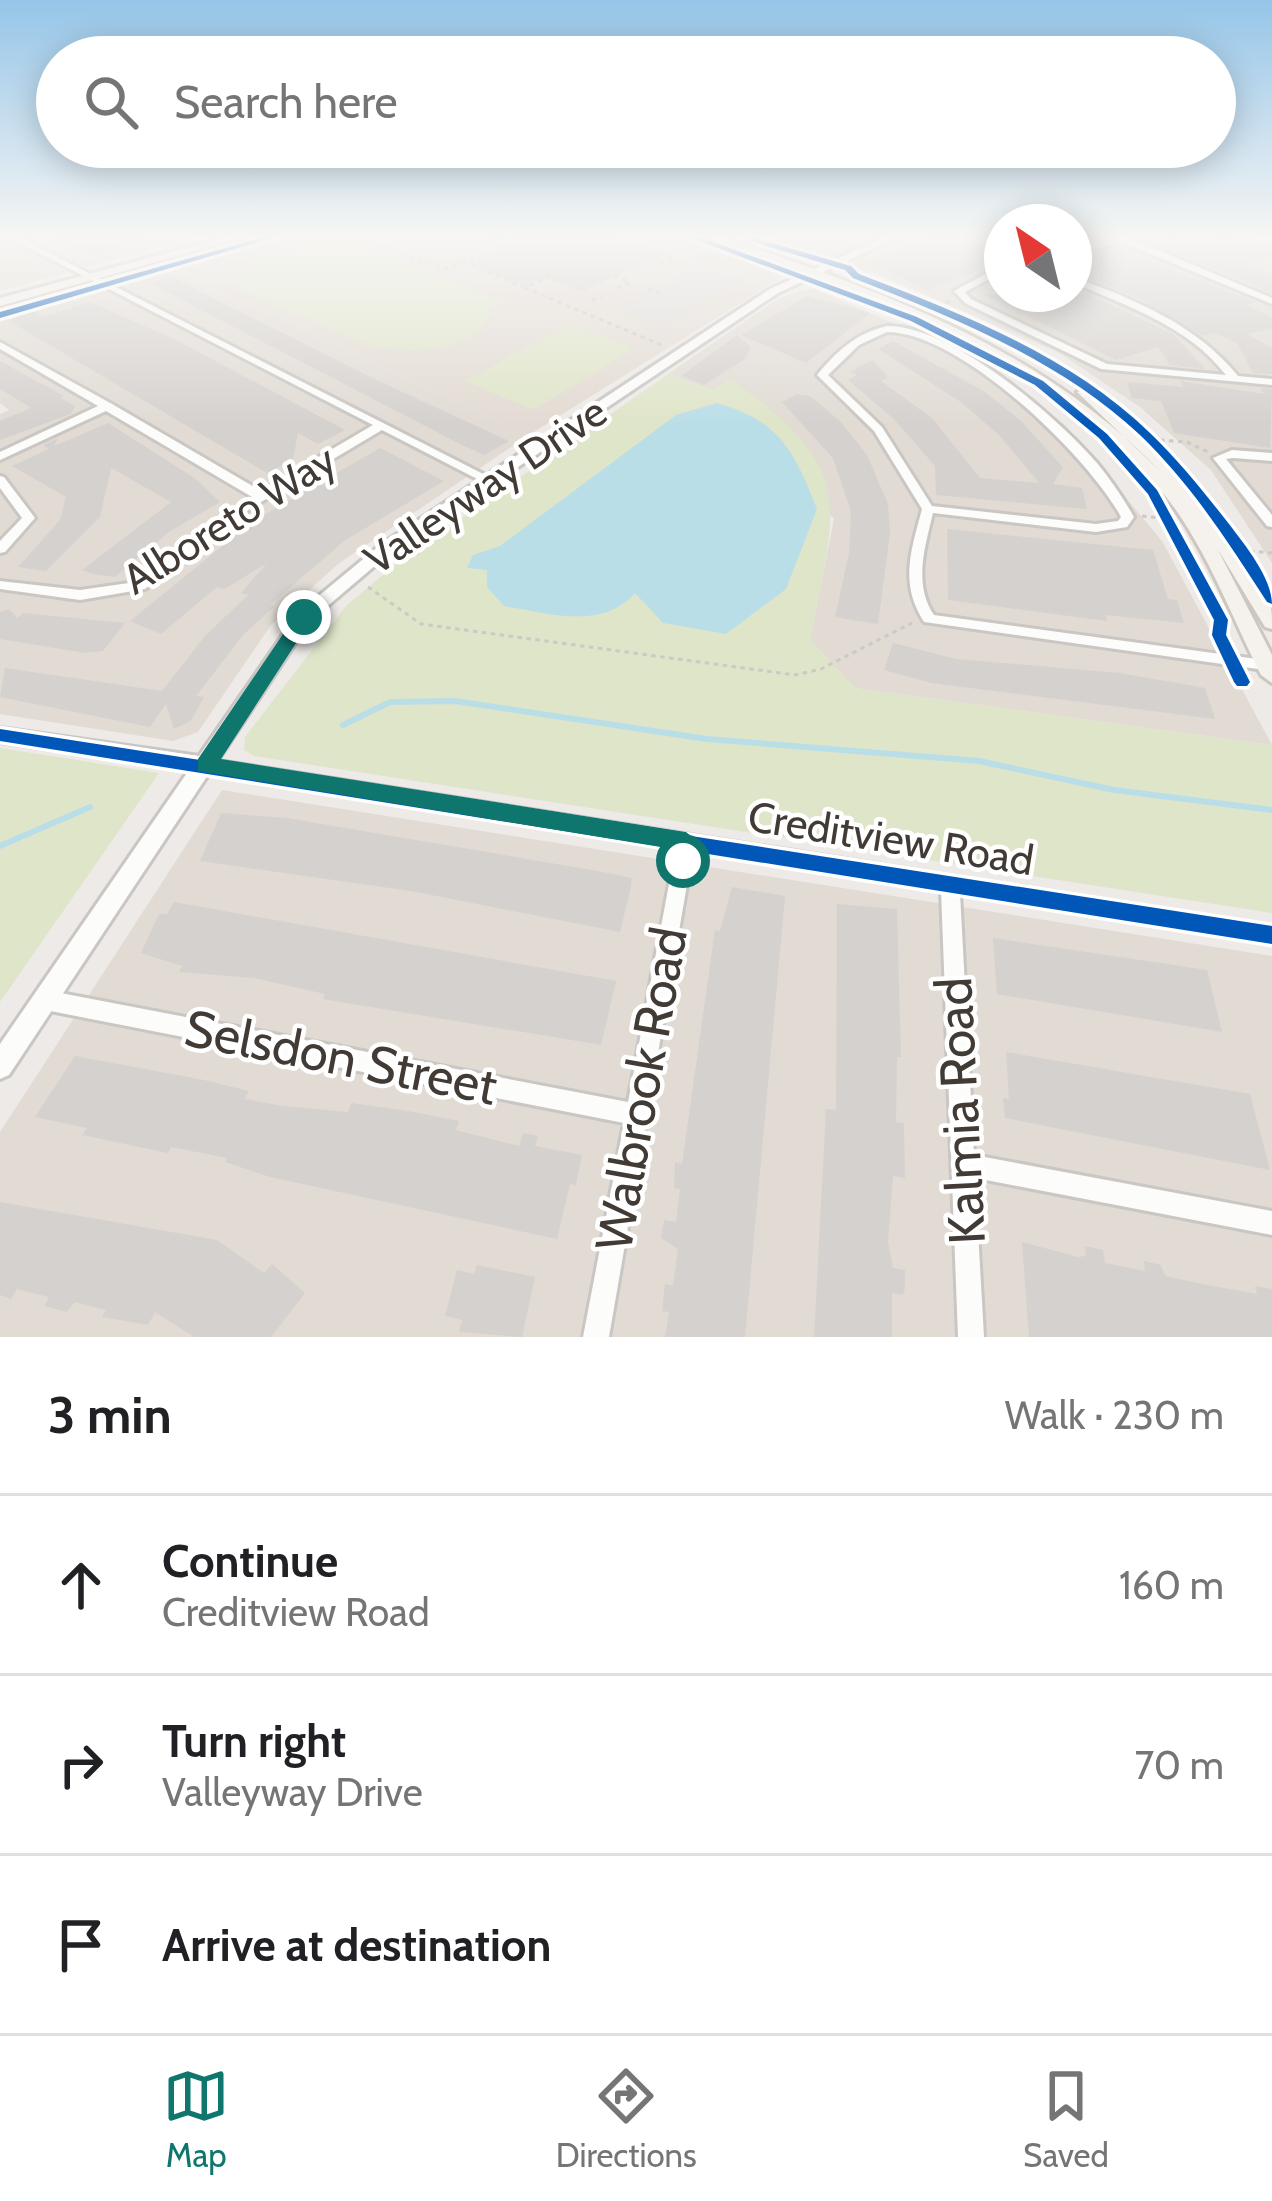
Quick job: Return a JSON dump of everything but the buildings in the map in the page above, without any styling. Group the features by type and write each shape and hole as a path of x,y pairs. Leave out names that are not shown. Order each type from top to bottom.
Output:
{"main road":[{"path":"884,299 1023,365 1093,415 1170,491 1193,523 1270,669"},
{"path":"898,299 974,327 1045,364 1108,409 1176,474 1214,524 1272,622"}],"street":[{"path":"137,299 489,480"},
{"name":"Valleyway Drive","path":"0,1066 304,617 350,578 489,480 769,299"},
{"path":"1116,299 1192,334 1215,350 1234,378"},
{"path":"991,312 1105,367 1272,382"},
{"path":"928,509 1096,528 1122,524 1127,514 1118,493 1074,441 1024,399 952,353 898,329 868,334 822,375 878,429 928,509 915,582 916,604 923,613 963,628 1270,669"},
{"path":"0,345 260,496"},
{"path":"0,456 108,406"},
{"name":"Alboreto Way","path":"0,585 80,595 123,593 260,496 382,424"},
{"path":"1221,458 1272,457"},
{"path":"1221,458 1272,523"},
{"path":"0,480 29,518 0,550"},
{"name":"Creditview Road","path":"0,736 1272,934"},
{"name":"Walbrook Road","path":"596,1337 686,842"},
{"name":"Kalmia Road","path":"950,885 971,1337"},
{"name":"Selsdon Street","path":"45,1000 637,1114"},
{"path":"962,1164 1272,1223"}],"path":[{"path":"553,299 663,345 675,357"},
{"path":"922,301 972,321"},
{"path":"575,308 584,304"},
{"path":"1139,425 1181,467"},
{"path":"1155,440 1186,442 1221,458"},
{"path":"1153,493 1174,525"},
{"path":"1127,514 1174,525"},
{"path":"1238,543 1272,553"},
{"path":"1238,543 1252,566"},
{"path":"350,578 421,624 795,675 821,669 923,613"}],"shaded area":[{"path":"58,299 237,299 529,435 338,564 271,625 198,732 173,741 0,714 0,414 9,410 0,403 0,316"},
{"path":"237,299 746,299 529,435"},
{"path":"630,299 711,299 661,326 619,309 624,306 618,304"},
{"path":"777,299 838,299 951,348 1065,425 1162,541 1272,745 855,688 810,640 834,519 713,391 668,374"},
{"path":"937,299 984,299 984,312 1092,312 1092,299 1272,299 1272,563 1211,470 1140,407 1059,353"},
{"path":"222,790 1272,956 1272,1337 0,1337 0,1132"}],"green space":[{"path":"262,299 503,302 491,308 486,324 475,335 459,343 421,350 368,346"},
{"path":"570,324 635,348 533,410 465,381"},
{"path":"668,374 713,390 730,379 800,438 818,464 828,491 830,520 810,640 855,688 1272,745 1272,913 254,756 244,750 245,737 347,605 400,561"},
{"path":"0,748 159,773 0,1002"}],"water":[{"path":"717,403 756,419 782,441 801,470 817,509 786,589 726,634 663,623 635,593 621,605 590,616 504,606 487,587 487,570 467,568 473,555 500,546 676,415"}],"waterway":[{"path":"343,725 390,702 455,701 707,739 979,761 1114,790 1272,810"},
{"path":"0,846 90,807"}],"cycle path":[{"path":"0,315 54,299"},
{"path":"861,299 914,319 1039,383 1103,436 1153,493 1221,620 1219,635 1242,682"},
{"path":"916,299 991,332 1097,394 1187,478 1272,599"},
{"path":"0,735 1272,935"}],"route":[{"path":"304,617 206,765 686,842 683,861"}]}
